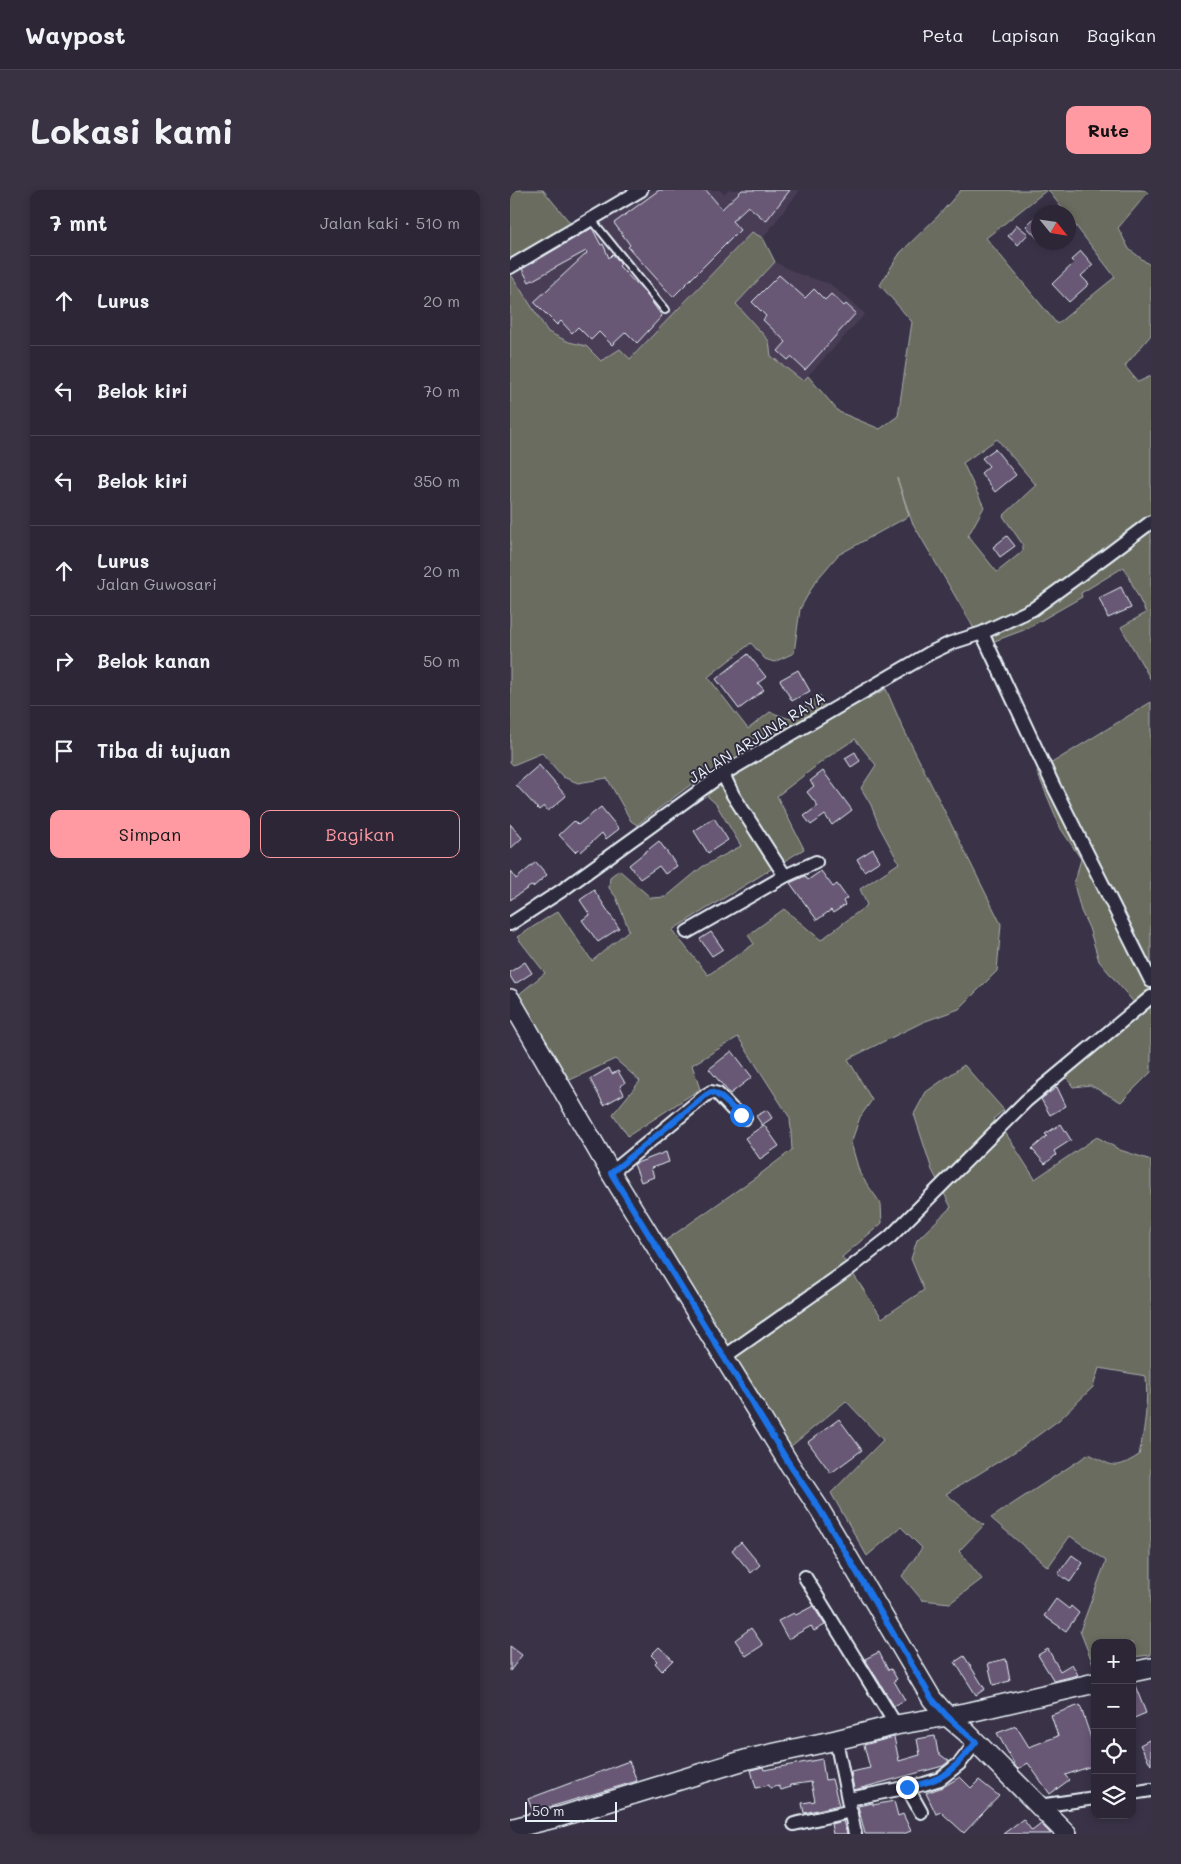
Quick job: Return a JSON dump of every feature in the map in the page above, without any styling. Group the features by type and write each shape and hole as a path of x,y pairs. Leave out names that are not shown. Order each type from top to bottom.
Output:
{"street":[{"path":"510,267 641,190"},
{"name":"JALAN ARJUNA RAYA","path":"510,924 561,891 722,774 930,653 982,633 1033,608 1151,522"},
{"path":"982,633 1054,787 1151,981"},
{"path":"722,774 733,795 785,876"},
{"path":"687,932 785,876 816,862"},
{"path":"724,1357 890,1237 1026,1101 1151,997"},
{"path":"510,999 611,1173 790,1465 820,1510 925,1689 947,1716 976,1742 1067,1834"},
{"path":"611,1173 711,1092 718,1094 732,1109 745,1118"},
{"path":"806,1577 896,1725"},
{"path":"1136,1671 1151,1668"},
{"path":"510,1829 562,1816 748,1759 896,1725 970,1712 1091,1683"},
{"path":"836,1740 855,1834"},
{"path":"794,1824 907,1787 940,1779 960,1763 976,1742"},
{"path":"907,1787 921,1812"},
{"path":"1136,1792 1151,1790"},
{"path":"1039,1806 1091,1799"}],"lane":[{"path":"592,220 665,310"}],"shaded area":[{"path":"626,190 719,190 724,194 729,190 800,190 763,238 752,232 630,359 601,361 586,346 569,342 548,332 510,273 586,216"},
{"path":"775,262 798,274 830,284 865,314 803,381 771,356 769,341 736,303"}],"green space":[{"path":"510,190 543,190 572,225 510,261"},
{"path":"961,190 1047,190 986,238 1057,324 1115,277 1076,226 1076,205 1060,205 1048,190 1150,190 1118,228 1129,249 1151,266 1151,335 1125,366 1138,382 1151,376 1151,680 1121,627 1146,613 1124,567 1081,593 1082,597 1024,630 981,646 972,625 912,522 897,478 909,516 838,555 815,582 800,609 794,653 774,662 765,659 751,643 708,677 748,729 770,712 790,719 820,695 830,719 886,689 902,726 1001,924 997,971 959,1009 923,1022 848,1059 872,1100 860,1117 851,1143 860,1174 881,1204 882,1223 842,1257 882,1318 924,1290 911,1259 917,1240 951,1207 932,1170 914,1114 926,1092 964,1065 1004,1110 993,1119 1005,1132 1035,1179 1097,1137 1120,1150 1151,1160 1151,1655 1136,1657 1136,1639 1091,1639 1091,1659 1080,1631 1106,1561 1070,1536 1048,1567 991,1518 1089,1454 1114,1465 1124,1463 1139,1455 1146,1416 1146,1376 1099,1368 1093,1387 1059,1420 1019,1449 946,1494 984,1525 959,1551 982,1579 950,1603 922,1600 902,1576 922,1548 901,1527 867,1556 831,1493 883,1440 846,1401 779,1456 652,1250 792,1150 790,1118 738,1037 692,1065 700,1089 628,1136 613,1114 640,1081 615,1059 570,1080 518,995 545,973 517,937 558,911 592,961 629,930 616,897 609,888 610,877 619,870 651,898 666,897 702,867 741,846 716,804 693,783 637,825 631,821 607,778 578,783 563,777 542,753 513,765 510,762 510,273 548,332 569,342 586,346 601,361 620,349 630,359 752,232 763,238 775,262 736,304 769,341 771,356 803,381 808,376 839,412 880,429 898,416 912,322 880,285 900,253 938,216","holes":["997,439 1036,485 1003,516 1023,545 1023,551 997,572 968,536 984,507 963,463","855,739 876,765 861,788 899,863 860,889 867,905 821,940 784,909 748,935 754,944 708,975 672,930 804,849 777,796"]},
{"path":"1151,702 1151,1072 1121,1102 1090,1085 1073,1087 1065,1075 1141,1011 1099,961 1089,928 1081,911 1074,884 1081,859 1061,829 1037,772"}],"building":[{"path":"659,190 706,190 722,209 742,190 790,190 766,221 748,206 732,221 740,230 673,297 628,247 630,245 614,223"},
{"path":"1031,221 1031,231 1026,226"},
{"path":"1017,225 1028,234 1018,245 1008,236"},
{"path":"592,228 601,245 603,244 609,258 613,254 621,264 619,266 646,294 662,316 637,343 626,332 612,345 599,332 591,340 578,327 572,333 561,321 557,325 534,302 587,253 586,251 529,282 522,269"},
{"path":"1081,251 1093,265 1081,276 1089,284 1069,302 1052,284 1074,263 1071,260"},
{"path":"779,275 805,298 814,289 825,300 831,294 844,306 846,304 856,313 805,370 791,357 788,360 778,351 786,342 763,320 766,316 752,302"},
{"path":"995,449 1016,475 995,492 981,473 989,466 982,458"},
{"path":"1007,536 1015,546 1000,557 993,547"},
{"path":"1121,587 1131,608 1108,618 1099,598"},
{"path":"748,654 766,677 758,683 764,690 739,709 716,679"},
{"path":"798,670 810,691 792,701 780,680"},
{"path":"855,752 860,761 851,767 845,758"},
{"path":"539,765 566,796 548,811 544,806 539,810 516,785"},
{"path":"823,771 852,810 832,825 825,815 811,825 804,816 818,806 807,792 814,786 810,781"},
{"path":"601,807 619,829 606,839 602,833 581,852 578,849 575,852 559,835 574,821 578,825"},
{"path":"714,818 728,840 708,853 694,831"},
{"path":"510,824 522,838 510,849"},
{"path":"659,841 677,866 665,874 659,866 640,879 629,865"},
{"path":"873,849 880,861 864,871 857,859"},
{"path":"536,862 547,875 533,887 531,886 510,900 510,870 516,879"},
{"path":"821,871 833,887 837,884 847,898 843,901 845,905 833,913 831,910 817,920 790,883 805,876 808,880"},
{"path":"594,890 619,928 598,942 582,920 590,915 580,900"},
{"path":"711,932 723,949 712,956 700,939"},
{"path":"525,962 532,973 515,984 510,976 510,972"},
{"path":"732,1051 752,1077 730,1094 709,1069"},
{"path":"609,1068 612,1074 618,1071 625,1083 620,1086 624,1094 604,1105 590,1079"},
{"path":"1057,1087 1066,1106 1050,1115 1041,1099"},
{"path":"767,1110 772,1118 762,1125 756,1116"},
{"path":"1061,1124 1071,1140 1054,1151 1056,1155 1045,1164 1032,1149 1047,1136 1045,1134"},
{"path":"764,1125 779,1146 760,1159 745,1138"},
{"path":"666,1152 669,1162 651,1168 654,1177 641,1182 634,1164"},
{"path":"839,1419 862,1450 831,1473 808,1442"},
{"path":"741,1542 760,1565 751,1573 732,1550"},
{"path":"1072,1555 1083,1563 1070,1582 1058,1574"},
{"path":"1056,1599 1069,1609 1071,1606 1079,1613 1066,1631 1044,1616"},
{"path":"813,1606 825,1625 814,1631 811,1626 788,1639 778,1621 794,1613 796,1615"},
{"path":"751,1628 763,1645 746,1656 735,1640"},
{"path":"510,1646 522,1655 510,1671"},
{"path":"659,1647 673,1660 662,1671 655,1663 657,1661 651,1655"},
{"path":"1048,1649 1060,1671 1072,1664 1078,1675 1054,1681 1038,1655"},
{"path":"879,1652 888,1670 891,1669 897,1679 894,1681 905,1700 894,1706 865,1659"},
{"path":"964,1656 985,1689 976,1695 955,1662"},
{"path":"1006,1659 1010,1681 993,1685 988,1663"},
{"path":"1136,1688 1146,1713 1136,1717"},
{"path":"1080,1705 1091,1738 1091,1766 1065,1775 1069,1780 1050,1794 1028,1763 1018,1769 1016,1767 997,1733 1016,1726 1029,1747 1058,1736 1051,1715"},
{"path":"935,1736 938,1753 949,1761 943,1766 854,1790 851,1772 870,1768 864,1745 894,1737 899,1761 920,1755 917,1739"},
{"path":"1151,1739 1151,1765 1140,1745"},
{"path":"822,1759 825,1780 832,1779 839,1805 804,1813 802,1803 815,1801 811,1782 790,1785 791,1787 781,1790 779,1786 770,1788 769,1785 756,1788 751,1770 763,1767 764,1770"},
{"path":"629,1761 637,1781 533,1812 528,1799"},
{"path":"960,1777 971,1788 979,1780 999,1796 964,1833 941,1812 936,1814 926,1793 943,1787"},
{"path":"894,1801 898,1816 903,1814 911,1831 903,1834 865,1834 858,1806"},
{"path":"1023,1819 1032,1831 1041,1824 1051,1834 1003,1834"},
{"path":"843,1821 847,1834 833,1834 831,1824"}],"route":[{"path":"741,1115 732,1109 718,1094 711,1092 611,1173 790,1465 820,1510 925,1689 947,1716 976,1742 960,1763 940,1779 907,1787"}]}
